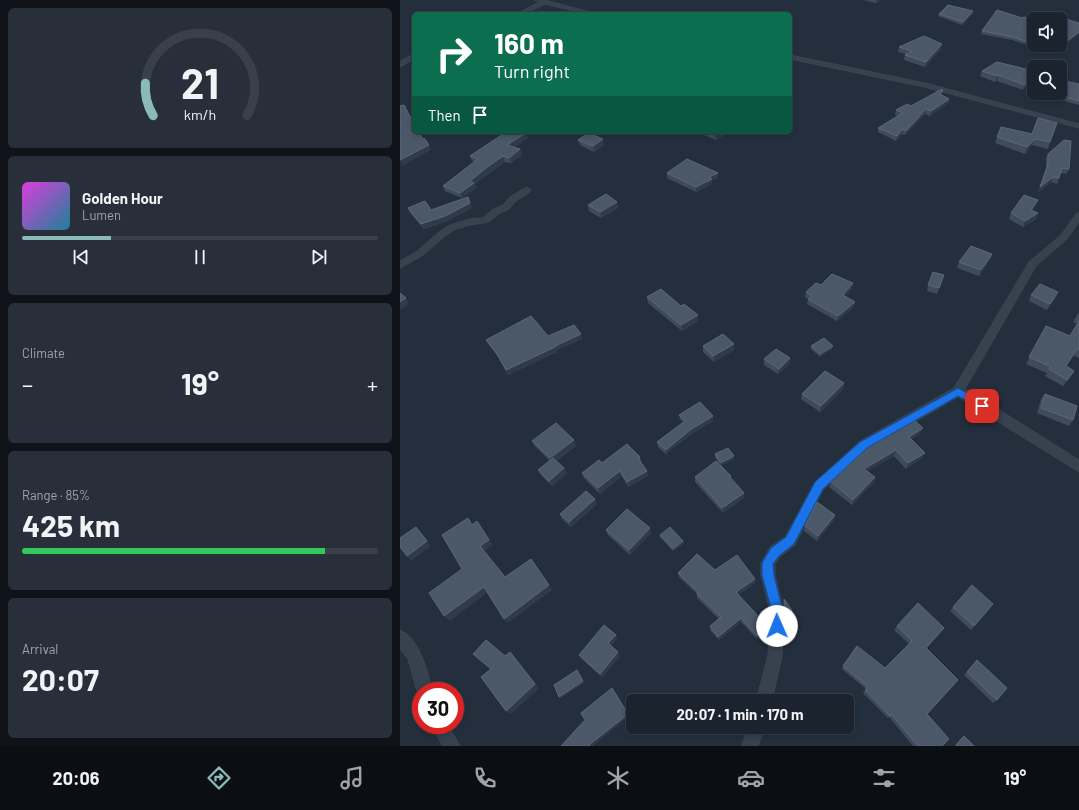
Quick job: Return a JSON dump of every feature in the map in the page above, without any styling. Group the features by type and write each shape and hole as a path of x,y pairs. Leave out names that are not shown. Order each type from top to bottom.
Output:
{"street":[{"path":"538,0 586,12"},
{"path":"524,12 544,2"},
{"path":"400,65 412,57"},
{"path":"792,57 924,85 1079,126"},
{"path":"400,265 419,254 442,234 453,227 469,222 486,220 495,212 506,207 513,199 527,190"},
{"path":"766,694 775,656 778,612 768,575 768,563 775,552 790,540 819,486 864,445 958,391 1032,264 1064,237 1079,216"},
{"path":"958,391 1018,427 1079,467"},
{"path":"400,637 414,655 422,682"},
{"path":"445,734 452,746"},
{"path":"750,746 754,734"}],"building":[{"path":"948,5 973,11 963,22 939,14"},
{"path":"997,10 1022,18 1027,18 1027,42 1013,37 982,31"},
{"path":"1067,19 1079,23 1079,32 1067,41"},
{"path":"924,36 942,44 926,62 905,55 912,51 899,47"},
{"path":"997,62 1027,69 1027,83 1025,85 982,71"},
{"path":"1067,81 1079,84 1079,101 1067,98"},
{"path":"942,89 943,91 940,94 949,99 931,111 926,109 906,131 903,129 897,136 878,128 903,113 896,110 907,104 911,106"},
{"path":"404,105 412,120 412,134 420,134 429,145 400,160 400,106"},
{"path":"1038,118 1057,123 1050,142 1035,139 1027,147 997,137 1001,127 1032,134"},
{"path":"503,134 524,134 507,145 520,149 509,158 503,156 486,168 470,181 474,183 460,193 443,186 478,159 470,156"},
{"path":"587,134 603,139 593,146 578,140"},
{"path":"1064,140 1071,141 1069,169 1062,168 1059,178 1053,177 1040,187 1048,164 1048,154"},
{"path":"687,159 718,173 709,177 712,179 696,187 667,173"},
{"path":"606,194 617,202 600,212 588,205"},
{"path":"1024,195 1038,200 1031,210 1038,213 1025,221 1011,213"},
{"path":"468,197 470,203 445,216 421,224 408,208 425,201 431,210"},
{"path":"971,246 992,254 981,270 959,262"},
{"path":"933,272 944,275 939,288 928,285"},
{"path":"832,274 853,283 843,295 855,302 838,316 808,299 812,296 806,292 816,283 821,285"},
{"path":"1040,284 1058,292 1050,304 1031,295"},
{"path":"661,289 681,306 684,304 698,315 681,325 647,297"},
{"path":"400,293 406,298 400,302"},
{"path":"531,316 548,336 574,325 581,334 506,370 497,354 486,340"},
{"path":"1079,321 1079,350 1077,349 1066,366 1074,371 1067,380 1049,369 1051,367 1029,357 1046,326 1070,336"},
{"path":"723,334 734,344 713,356 703,346"},
{"path":"824,338 833,346 820,354 811,346"},
{"path":"776,349 790,358 779,369 764,359"},
{"path":"825,371 844,383 821,406 802,394"},
{"path":"1045,394 1077,406 1073,420 1041,408"},
{"path":"700,402 713,416 690,430 666,450 657,442 685,421 679,415"},
{"path":"914,420 923,428 909,437 925,453 908,463 896,450 864,469 875,477 853,500 831,482 869,446"},
{"path":"556,423 574,440 550,458 532,441"},
{"path":"627,444 640,457 638,458 647,471 627,482 620,471 598,488 582,473 599,460 602,463"},
{"path":"728,448 734,456 720,463 715,454"},
{"path":"553,458 564,468 549,481 538,470"},
{"path":"716,461 731,476 730,477 744,493 722,508 695,477"},
{"path":"586,491 595,499 569,522 560,514"},
{"path":"817,502 835,515 818,536 805,526"},
{"path":"627,509 650,528 629,550 606,530"},
{"path":"468,518 472,525 477,521 489,540 480,546 505,577 531,559 549,585 504,619 484,587 444,616 429,593 462,569 442,535"},
{"path":"416,527 427,541 407,556 400,547 400,538"},
{"path":"670,527 683,541 673,549 660,535"},
{"path":"697,554 715,570 737,555 755,579 736,592 759,617 769,610 768,625 757,636 741,618 718,637 710,626 721,617 678,573"},
{"path":"972,585 993,604 974,626 953,607"},
{"path":"784,599 792,610 786,615"},
{"path":"918,603 944,628 926,648 958,680 927,714 949,739 942,746 918,746 891,714 890,716 865,690 868,687 843,666 857,646 885,668 912,641 897,626"},
{"path":"604,625 616,635 608,643 618,652 600,674 579,655"},
{"path":"486,640 505,656 510,652 535,684 506,711 481,677 491,669 473,654"},
{"path":"977,660 1007,688 997,700 967,672"},
{"path":"577,670 583,681 559,697 554,685"},
{"path":"612,688 626,711 626,716 589,745 590,746 561,746 585,720 581,713"},
{"path":"964,736 974,746 956,745"}],"route":[{"path":"777,626 778,612 768,575 768,563 775,552 790,540 800,524 819,486 864,445 958,391 982,406"}]}
